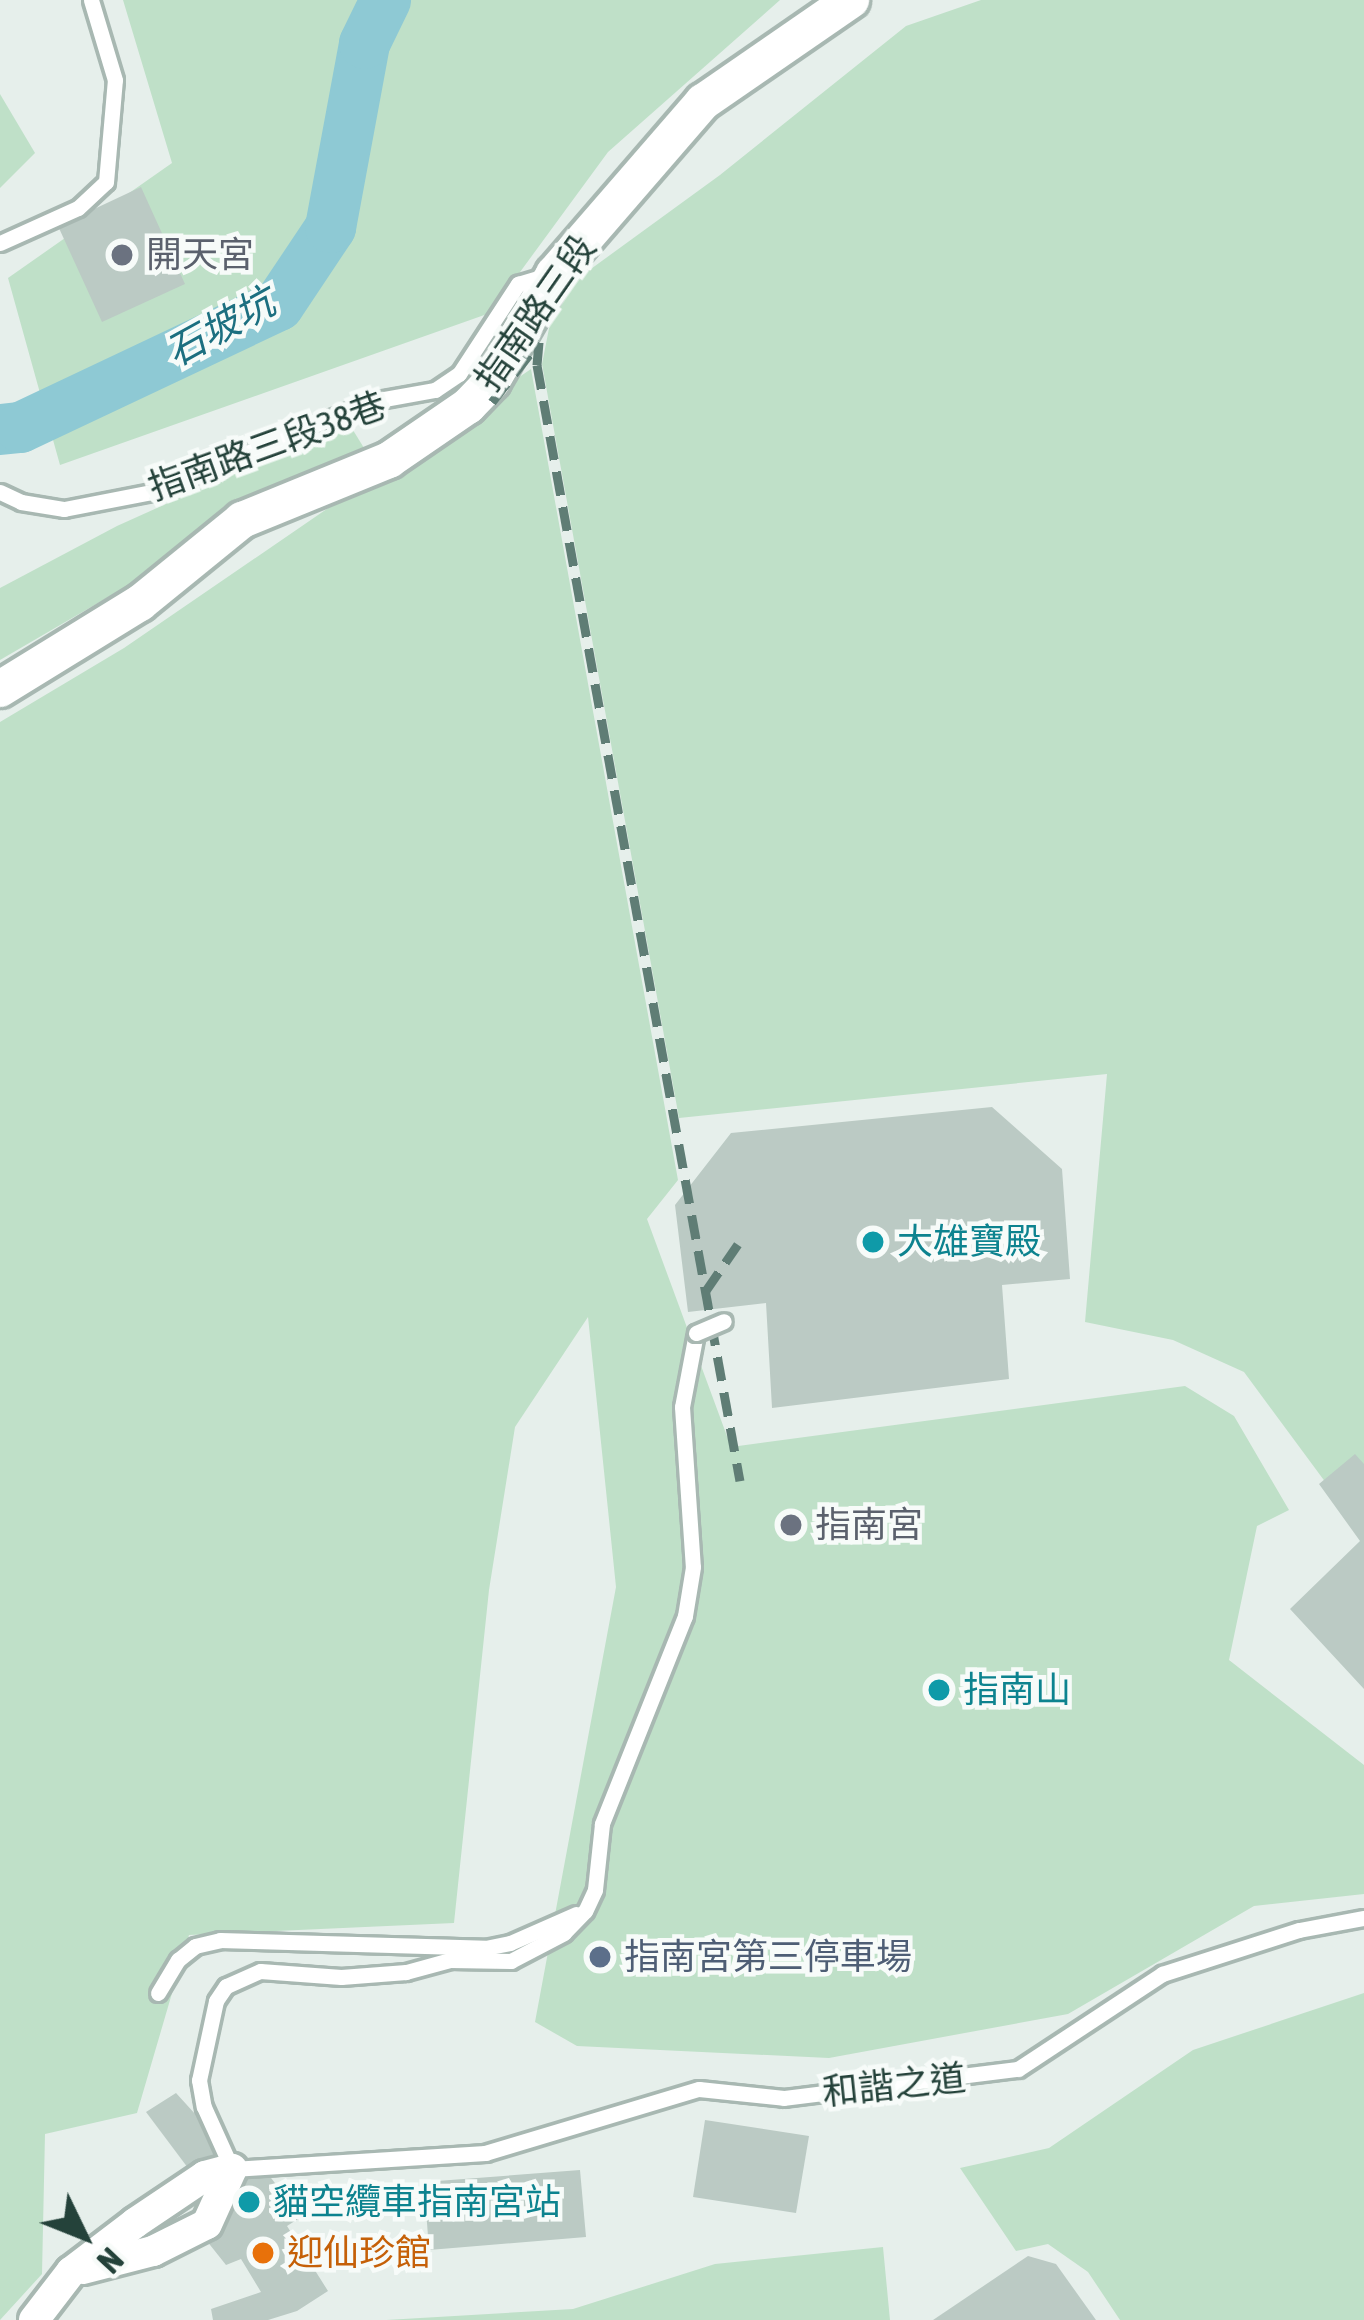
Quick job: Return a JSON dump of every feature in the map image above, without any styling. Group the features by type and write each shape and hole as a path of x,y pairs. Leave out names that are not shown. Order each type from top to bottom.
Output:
{"street":[{"name":"指南路三段","path":"0,689 140,603 242,520 389,460 468,406 492,381 554,274 704,102 851,0"},
{"path":"34,2320 71,2272 205,2176 232,2169"}],"lane":[{"path":"0,242 78,208 106,182 115,80 92,0"},
{"name":"指南路三段38巷","path":"0,492 21,502 64,509 152,492 373,401 435,390 459,374 518,284 554,274"},
{"path":"232,2169 204,2107 199,2080 215,2001 226,1987 260,1971 340,1977 406,1972 450,1960 511,1961 564,1933 584,1910 595,1890 602,1824 685,1616 693,1567 682,1407 696,1334 724,1321"},
{"path":"158,1993 178,1960 195,1946 220,1940 485,1948 510,1943 584,1910"},
{"name":"和諧之道","path":"232,2169 485,2152 699,2090 784,2098 1018,2069 1162,1974 1299,1930 1364,1918"}],"green space":[{"path":"123,0 780,0 608,152 490,313 60,465 8,278 172,163"},
{"path":"981,0 1364,0 1364,1490 1343,1506 1244,1372 1173,1340 1085,1322 1107,1074 679,1118 542,364 554,303 562,290 720,175 906,26"},
{"path":"0,94 35,153 0,188"},
{"path":"531,369 678,1180 647,1219 731,1447 1185,1386 1234,1416 1289,1510 1257,1526 1229,1660 1364,1765 1364,1894 1254,1906 1068,2014 829,2058 577,2046 535,2022 616,1587 588,1317 515,1427 489,1590 454,1923 189,1935 137,2113 45,2134 42,2274 0,2320 0,722 124,648"},
{"path":"348,422 364,448 0,660 0,588 117,526"},
{"path":"1364,1993 1364,2320 1120,2320 1088,2272 1048,2244 1016,2251 960,2168 1049,2148 1193,2050"},
{"path":"883,2247 890,2320 386,2320 573,2309 715,2264"}],"building":[{"name":"開天宮","path":"141,187 185,284 102,322 58,226"},
{"name":"大雄寶殿","path":"992,1107 1062,1169 1070,1279 1002,1285 1009,1379 772,1408 766,1303 688,1312 675,1205 731,1133"},
{"path":"1355,1454 1364,1464 1364,1689 1290,1609 1360,1541 1319,1484"},
{"name":"貓空纜車指南宮站","path":"176,2093 247,2171 268,2174 301,2217 287,2226 328,2291 297,2311 268,2320 213,2320 211,2309 261,2292 241,2259 226,2265 191,2221 209,2196 146,2112"},
{"path":"705,2120 809,2136 796,2213 693,2197"},
{"path":"580,2170 586,2237 429,2250 424,2182"},
{"path":"1028,2256 1056,2264 1096,2320 933,2320"}],"waterway":[{"name":"石坡坑","path":"0,429 20,427 278,305 330,227 364,43 385,0"}],"railway":[{"path":"492,402 539,342 537,365 740,1481"},
{"path":"705,1292 738,1244"}],"place":[{"name":"開天宮","path":"122,255"},
{"name":"大雄寶殿","path":"873,1242"},
{"name":"指南宮","path":"791,1525"},
{"name":"指南山","path":"939,1690"},
{"name":"指南宮第三停車場","path":"600,1957"},
{"name":"貓空纜車指南宮站","path":"249,2202"},
{"name":"迎仙珍館","path":"263,2253"}]}
